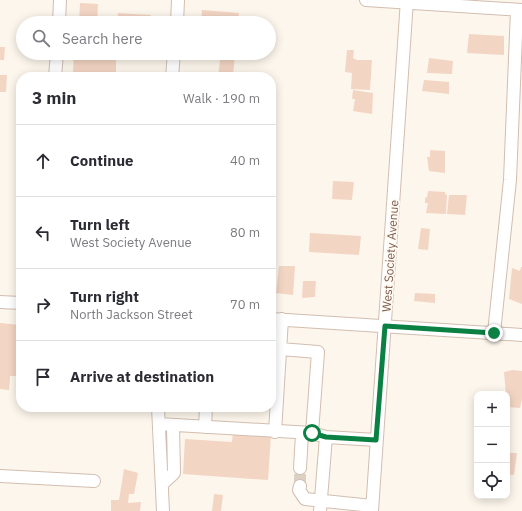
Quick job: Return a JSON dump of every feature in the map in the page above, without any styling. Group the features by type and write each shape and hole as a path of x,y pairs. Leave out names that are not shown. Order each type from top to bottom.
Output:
{"street":[{"path":"59,16 60,0"},
{"path":"177,16 178,0"},
{"path":"366,0 406,1 519,10 510,180 494,333"},
{"name":"West Society Avenue","path":"372,508 406,1"},
{"path":"55,72 56,60"},
{"path":"172,72 173,60"},
{"path":"0,302 16,303"},
{"path":"276,432 280,349 277,319 522,335"},
{"path":"280,349 318,352 307,433 300,468"},
{"path":"158,412 163,511"},
{"path":"205,427 206,412"},
{"path":"159,424 307,433 326,437 376,440"},
{"path":"162,484 174,473 173,426"},
{"path":"321,506 326,437"},
{"path":"0,476 94,481"},
{"path":"300,486 299,490 305,499 321,506 372,508"}],"building":[{"path":"80,3 98,4 97,16 79,16"},
{"path":"202,10 239,13 239,16 202,16"},
{"path":"118,13 151,15 151,16 118,16"},
{"path":"469,34 504,36 504,55 467,53"},
{"path":"0,47 5,47 4,60 0,60"},
{"path":"347,50 354,50 353,58 357,60 372,60 370,90 351,89 352,73 345,72"},
{"path":"429,58 453,61 452,74 427,73"},
{"path":"74,60 116,60 116,72 73,72"},
{"path":"220,60 234,60 233,72 219,72"},
{"path":"0,75 7,75 6,92 0,92"},
{"path":"424,80 449,82 449,94 422,91"},
{"path":"353,90 373,93 372,114 353,111 355,99 352,99"},
{"path":"430,150 445,151 445,173 429,171 427,157 430,157"},
{"path":"333,181 354,182 352,200 332,199"},
{"path":"428,191 445,192 447,195 446,214 426,213 428,203 425,203 425,198 427,197"},
{"path":"449,195 467,195 465,215 447,214"},
{"path":"421,228 430,229 428,250 418,249"},
{"path":"310,233 361,236 359,255 309,252"},
{"path":"279,266 295,266 293,295 276,293"},
{"path":"521,267 522,304 509,299 512,268 520,271"},
{"path":"303,281 316,281 315,297 302,298"},
{"path":"415,293 435,294 435,303 414,301"},
{"path":"0,323 16,325 16,376 10,376 9,390 0,389"},
{"path":"513,370 522,371 522,399 520,408 510,407 510,391 506,391 504,372"},
{"path":"233,433 271,435 268,480 183,474 185,439 232,442"},
{"path":"510,453 517,453 514,475 510,474"},
{"path":"124,469 138,473 134,494 129,494 128,503 141,502 140,511 111,511 111,500 119,500"},
{"path":"214,494 223,495 221,511 212,511"}],"tunnel":[{"path":"300,468 300,486"}],"route":[{"path":"312,433 326,437 376,440 385,326 494,333"}]}
